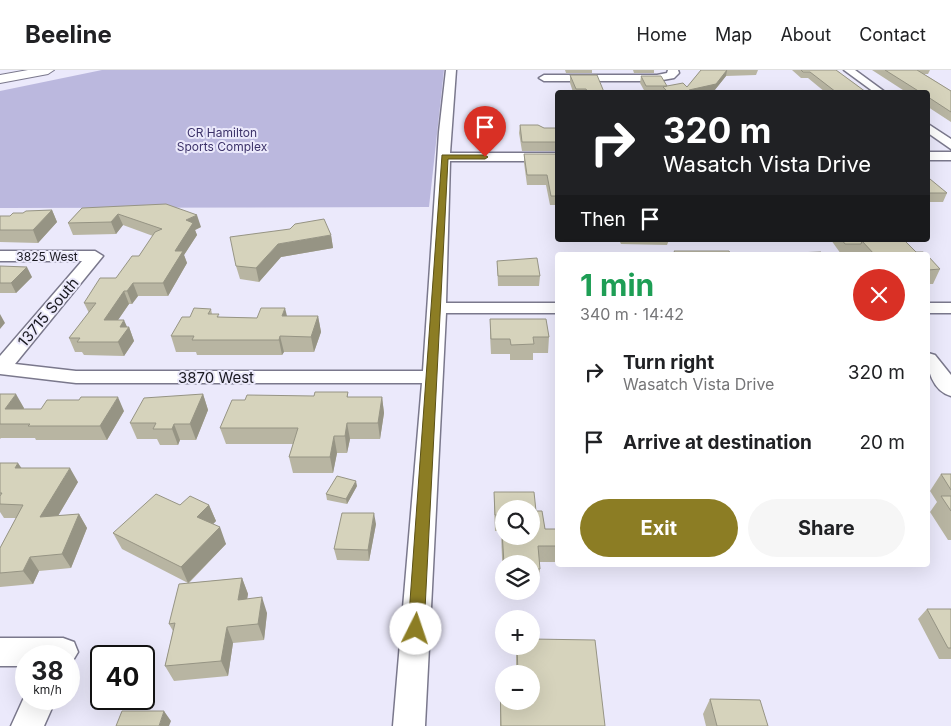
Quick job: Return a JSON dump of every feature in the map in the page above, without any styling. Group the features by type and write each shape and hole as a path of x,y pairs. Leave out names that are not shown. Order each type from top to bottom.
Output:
{"highway":[{"path":"0,75 26,70"},
{"path":"0,79 48,70"}],"street":[{"path":"410,726 451,70"},
{"path":"544,78 667,77 673,74 673,70"},
{"path":"849,70 877,90"},
{"path":"930,129 951,145"},
{"path":"930,156 951,156"},
{"path":"445,157 555,157"},
{"name":"3825 West","path":"0,256 94,256"},
{"name":"13715 South","path":"1,368 94,256"},
{"path":"437,308 555,308"},
{"path":"930,308 951,308"},
{"path":"930,363 951,389"},
{"name":"3870 West","path":"1,368 55,376 76,377 432,377"},
{"path":"0,652 15,652"},
{"path":"27,726 35,710"}],"green space":[{"name":"CR Hamilton Sports Complex","path":"102,70 444,70 429,207 0,208 0,91"}],"building":[{"path":"701,70 727,70 716,84 689,90 666,90 663,87 683,83 687,87"},
{"path":"801,70 836,70 863,90 833,90 810,72 803,72"},
{"path":"885,70 917,70 951,91 951,112 930,98 930,90 917,90"},
{"path":"570,75 597,75 603,90 587,90 576,89"},
{"path":"641,76 661,76 667,86 646,86"},
{"path":"520,125 538,125 544,128 555,128 555,142 522,142"},
{"path":"524,154 555,154 555,196 551,196 547,175 527,175"},
{"path":"930,179 947,193 930,193"},
{"path":"166,204 197,215 186,220 193,223 175,251 183,251 163,283 133,283 127,291 124,291 104,320 124,320 120,327 129,327 118,342 77,342 80,338 69,338 96,303 84,303 100,278 116,278 132,256 139,256 155,232 162,229 118,214 111,222 68,223 82,208"},
{"path":"52,210 33,230 0,230 0,216 10,216 13,213 23,213 26,211"},
{"path":"324,219 331,235 278,244 256,268 236,266 230,237 290,229 295,224"},
{"path":"844,242 862,242 861,244 845,244"},
{"path":"863,242 906,242 916,252 872,252"},
{"path":"674,251 730,252 674,252"},
{"path":"537,258 540,276 498,276 497,261"},
{"path":"930,258 940,269 930,270"},
{"path":"0,266 27,267 11,283 0,283"},
{"path":"194,308 211,309 208,314 219,314 217,317 257,318 261,308 285,308 282,316 318,316 311,337 280,336 279,340 192,340 194,336 171,336 182,317 190,317"},
{"path":"490,319 546,319 549,337 533,337 534,344 511,345 510,339 491,339"},
{"path":"315,392 348,392 347,397 382,397 378,423 347,423 345,436 334,436 330,457 289,457 298,428 220,428 232,400 245,400 247,395 314,396"},
{"path":"0,394 16,394 5,409 41,409 47,400 79,400 81,397 118,397 100,426 28,426 30,424 0,424"},
{"path":"203,394 190,424 174,424 172,429 153,429 156,423 130,423 144,398"},
{"path":"0,463 18,463 15,468 70,468 40,517 79,514 62,554 30,557 23,571 0,573 0,548 23,505 0,504 2,493 0,493"},
{"path":"941,474 951,474 951,490"},
{"path":"337,476 356,481 346,499 326,494"},
{"path":"494,492 534,492 535,500 495,500 495,515"},
{"path":"156,494 180,505 190,496 209,505 197,517 220,527 181,567 113,533"},
{"path":"941,496 951,496 951,511"},
{"path":"540,511 542,511 545,529 555,529 555,546 538,546 539,555 503,555 503,545 540,545"},
{"path":"342,513 374,513 368,550 334,549"},
{"path":"242,578 238,600 262,597 258,624 227,627 221,661 165,666 175,623 169,624 179,584"},
{"path":"927,609 951,609 951,648 948,648"},
{"path":"540,639 595,640 605,726 501,726 501,710 540,710 540,665 518,665 517,655 540,655"},
{"path":"710,699 760,700 768,726 717,726"},
{"path":"122,711 164,711 159,726 116,726"}],"route":[{"path":"416,629 445,157 485,157"}]}
